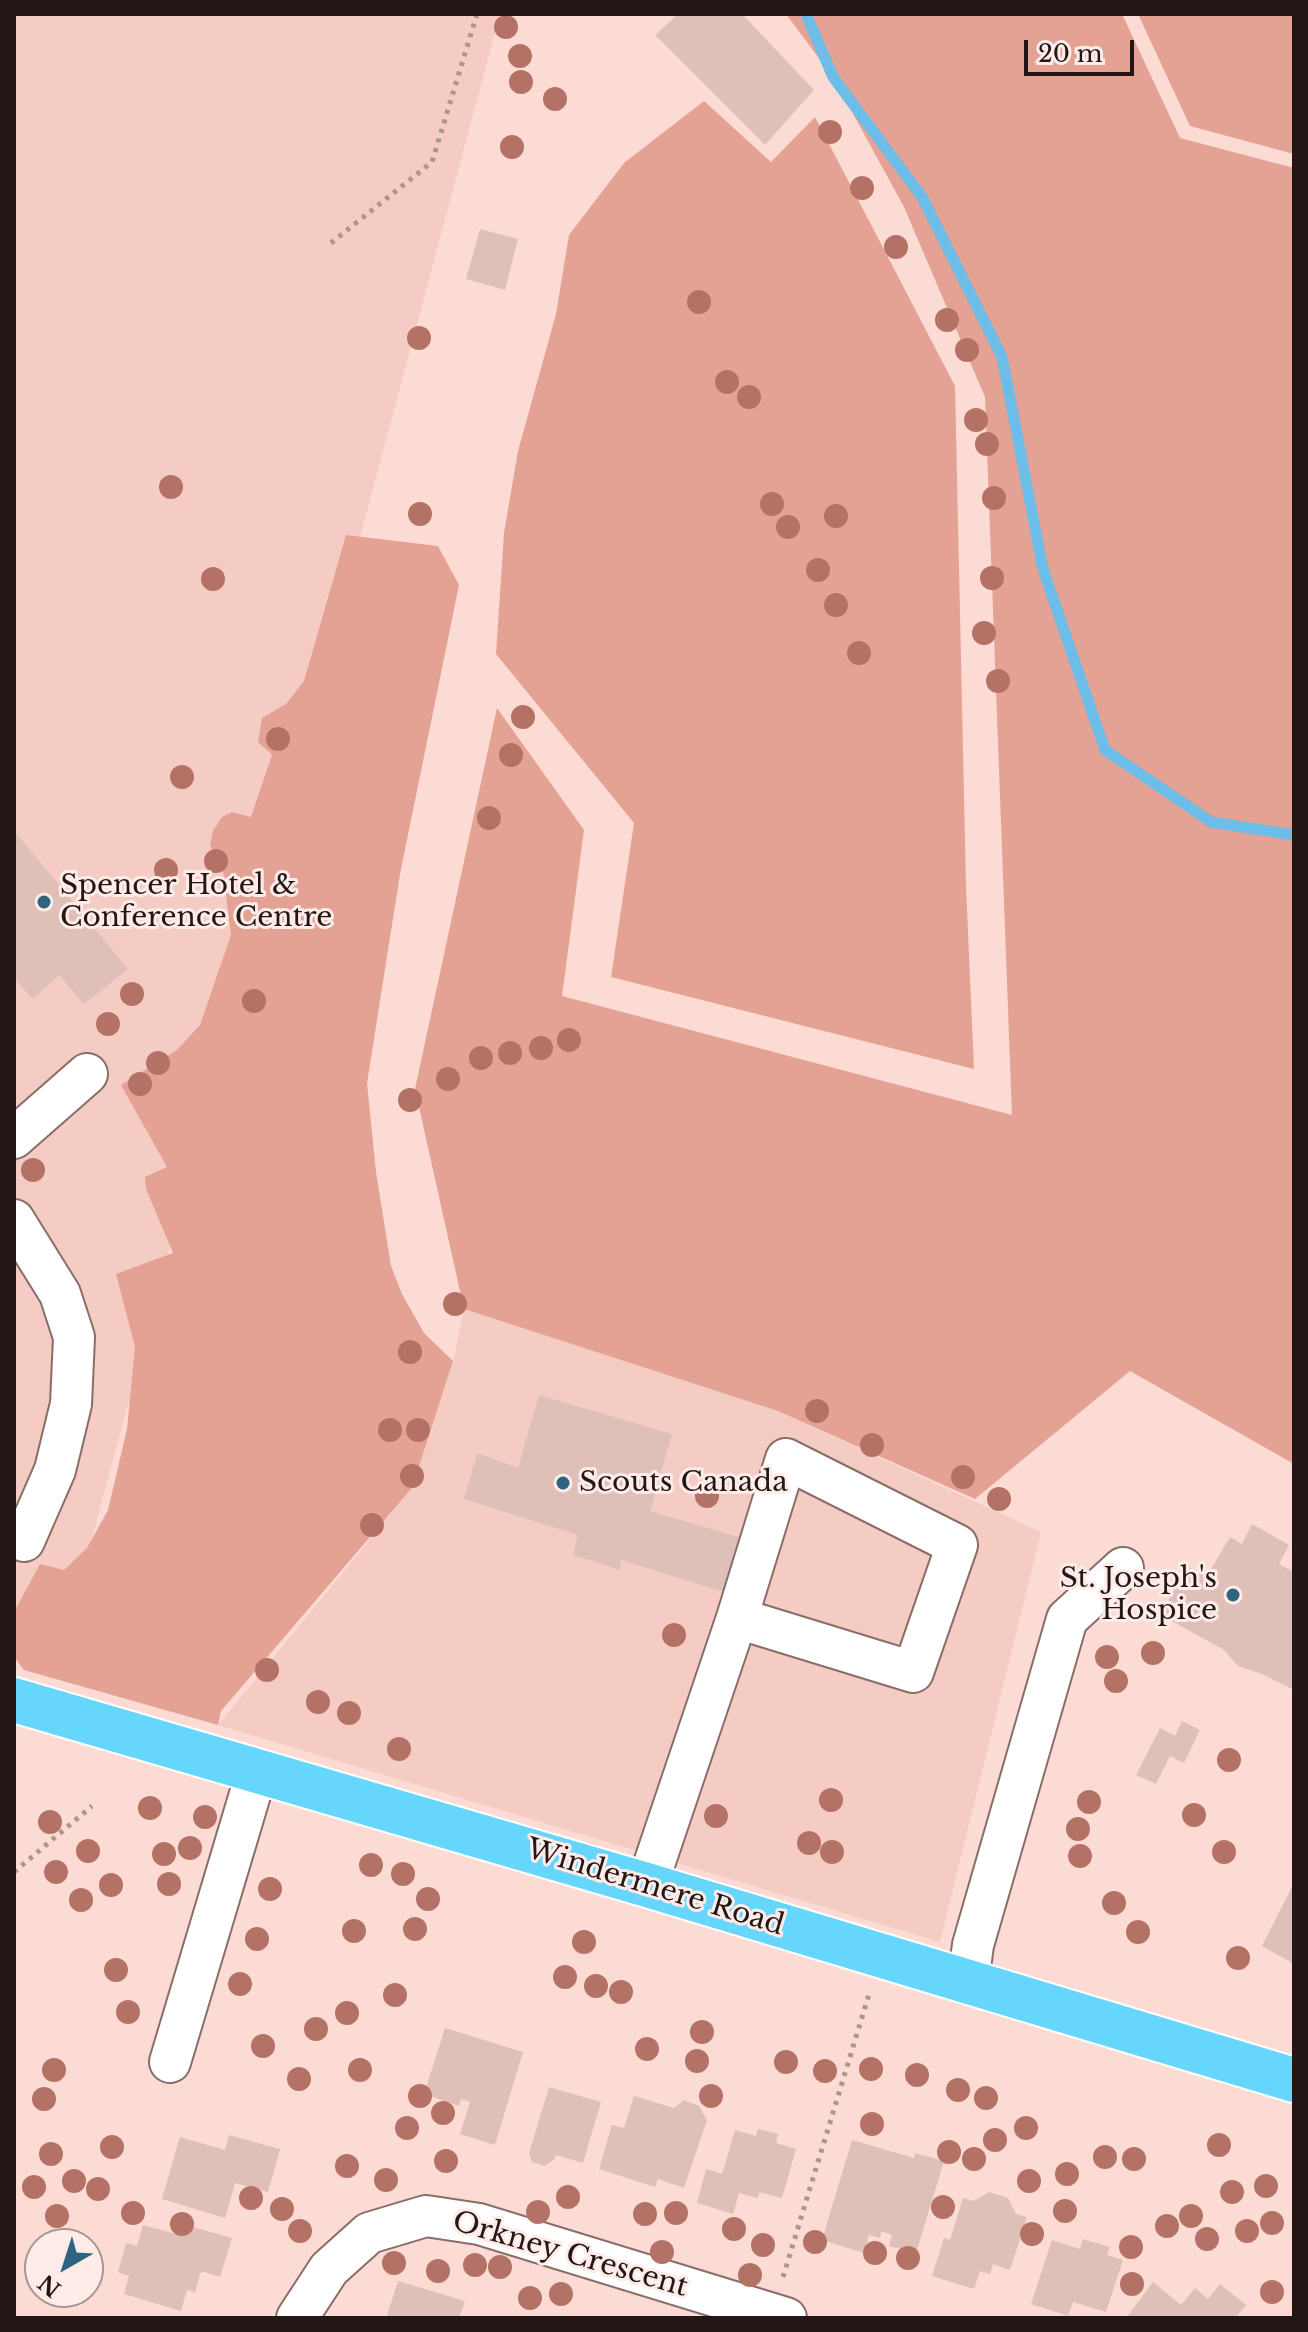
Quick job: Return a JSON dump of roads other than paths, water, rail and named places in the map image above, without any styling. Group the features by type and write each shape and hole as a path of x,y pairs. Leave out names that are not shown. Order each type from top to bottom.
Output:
{"main road":[{"name":"Windermere Road","path":"14,1700 647,1885 1294,2080"}],"street":[{"path":"14,1138 87,1074"},
{"path":"14,1220 60,1294 74,1337 71,1404 59,1457 24,1541"},
{"path":"647,1885 737,1618 786,1459 957,1545 913,1672 737,1618"},
{"path":"968,1982 973,1945 1067,1619 1123,1568"},
{"path":"170,2062 257,1771"},
{"name":"Orkney Crescent","path":"297,2318 329,2269 369,2233 426,2216 479,2224 776,2317"}],"waterway":[{"path":"806,14 833,77 922,197 1002,357 1043,569 1105,750 1211,822 1294,835"}],"place":[{"name":"Spencer Hotel & Conference Centre","path":"44,902"},
{"name":"Scouts Canada","path":"563,1483"},
{"name":"St. Joseph's Hospice","path":"1233,1595"}]}
